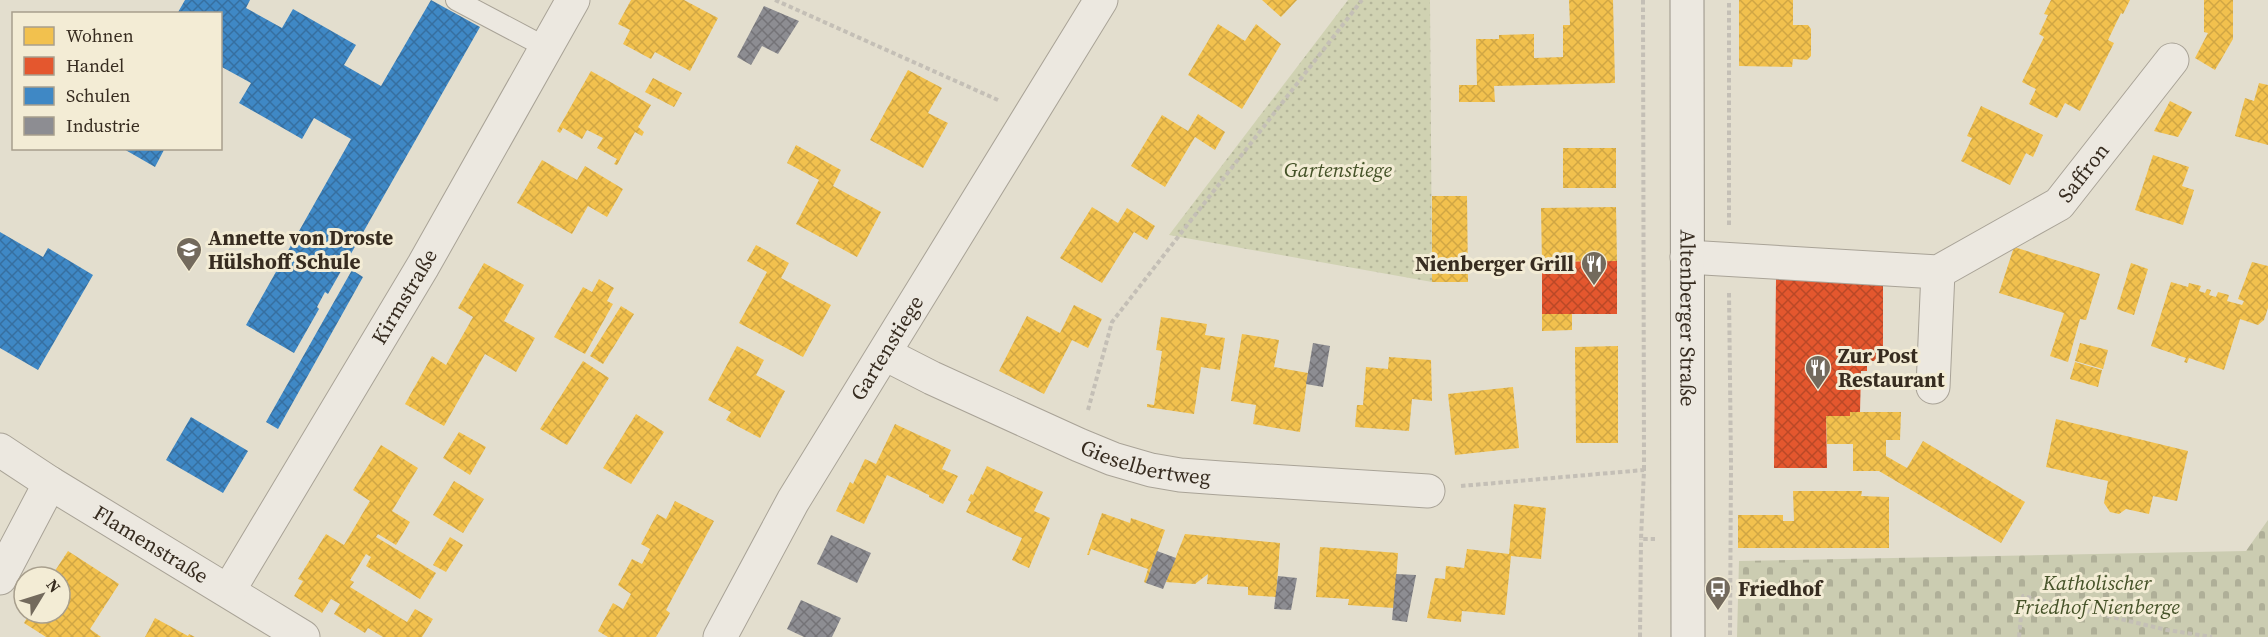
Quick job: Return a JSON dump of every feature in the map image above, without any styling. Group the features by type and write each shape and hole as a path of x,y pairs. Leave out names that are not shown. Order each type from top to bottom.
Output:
{"street":[{"name":"Kirmstraße","path":"229,590 423,266 573,0"},
{"name":"Gartenstiege","path":"720,637 793,501 1101,0"},
{"name":"Altenberger Straße","path":"1687,0 1688,637"},
{"name":"Saffron","path":"1938,272 2059,204 2172,60"},
{"path":"1687,257 1938,272 1933,387"},
{"name":"Gieselbertweg","path":"885,354 1079,446 1113,459 1180,475 1428,490"},
{"name":"Flamenstraße","path":"0,450 50,483 303,637"},
{"path":"0,578 50,483"}],"lane":[{"path":"456,0 547,48"}],"path":[{"path":"775,0 1031,116"},
{"path":"1079,446 1112,322 1362,0"},
{"path":"1640,637 1644,470 1643,0"},
{"path":"1428,490 1644,470"},
{"path":"1641,539 1688,538"},
{"path":"1730,538 1730,637"},
{"path":"2019,637 2023,596 2167,630 2212,637"},
{"path":"2167,630 2168,637"}],"green space":[{"name":"Gartenstiege","path":"1348,0 1430,0 1432,282 1169,235"},
{"name":"Katholischer Friedhof Nienberge","path":"2268,520 2268,637 1737,637 1739,561 2246,551"}],"building: Wohnen":[{"path":"631,0 684,0 718,18 690,71 655,52 651,59 623,44 630,30 618,24"},
{"path":"1262,0 1297,0 1281,17"},
{"path":"1569,0 1613,0 1615,83 1494,86 1495,102 1459,102 1459,85 1477,85 1476,39 1499,39 1499,35 1534,34 1534,58 1563,57 1563,25 1570,25"},
{"path":"1739,0 1793,0 1793,25 1808,25 1811,29 1811,56 1807,60 1793,59 1792,67 1739,66"},
{"path":"2051,0 2130,0 2108,40 2114,43 2080,111 2065,103 2057,118 2029,104 2036,89 2022,82 2044,37 2039,34 2048,15 2044,14"},
{"path":"2204,0 2233,0 2233,39 2215,70 2195,58 2208,33 2204,32"},
{"path":"1218,24 1245,41 1256,24 1281,44 1242,109 1188,75"},
{"path":"908,70 942,88 928,113 948,123 923,168 870,140"},
{"path":"591,71 651,105 638,127 644,132 642,136 635,132 617,165 614,164 617,159 597,148 603,138 587,130 582,139 563,128 560,133 557,131"},
{"path":"653,78 682,93 674,107 645,92"},
{"path":"2259,83 2268,85 2268,145 2235,136 2245,98 2254,101"},
{"path":"2170,101 2192,112 2178,137 2154,131"},
{"path":"1981,106 2043,135 2033,157 2026,153 2010,185 1961,161 1972,138 1967,136"},
{"path":"1198,114 1225,132 1215,150 1195,137 1165,187 1131,166 1162,115 1188,131"},
{"path":"796,145 841,170 833,186 881,212 857,257 796,224 819,180 787,163"},
{"path":"1563,148 1616,148 1616,188 1563,188"},
{"path":"2153,155 2189,167 2182,186 2194,190 2183,225 2135,210"},
{"path":"542,160 577,180 585,166 623,189 607,217 588,206 572,234 517,203"},
{"path":"1432,196 1467,196 1468,282 1432,282"},
{"path":"1092,207 1118,223 1127,208 1155,226 1147,240 1134,232 1102,283 1060,258"},
{"path":"1616,207 1617,261 1542,262 1541,208"},
{"path":"756,245 789,263 781,278 831,305 803,357 739,323 767,272 747,261"},
{"path":"2014,247 2100,274 2086,320 2080,319 2068,362 2050,356 2064,313 1999,293"},
{"path":"2252,262 2268,266 2268,308 2264,320 2258,325 2240,319 2224,370 2189,358 2187,363 2184,362 2186,358 2151,346 2171,282 2188,287 2189,283 2201,286 2199,291 2205,293 2207,289 2211,290 2209,295 2216,297 2218,292 2229,295 2227,301 2242,305 2244,301 2238,299"},
{"path":"484,263 524,285 504,321 535,338 516,372 485,354 444,426 405,404 432,356 446,365 473,317 458,308"},
{"path":"2131,263 2148,269 2134,315 2117,309"},
{"path":"599,279 614,288 607,301 613,304 585,354 554,337 583,287 592,292"},
{"path":"1074,305 1102,319 1088,348 1072,340 1044,394 999,371 1027,316 1060,333"},
{"path":"621,306 634,314 603,364 590,356"},
{"path":"1542,314 1572,314 1572,330 1542,331"},
{"path":"1161,317 1207,324 1205,335 1225,338 1220,370 1201,367 1194,414 1147,407 1147,404 1154,405 1162,351 1156,350"},
{"path":"1242,334 1279,340 1274,367 1308,373 1300,432 1253,424 1256,405 1231,401"},
{"path":"2080,343 2108,350 2103,369 2075,361"},
{"path":"737,346 764,360 756,375 785,391 760,438 726,420 731,412 708,400"},
{"path":"1618,346 1618,443 1576,443 1575,347"},
{"path":"1389,357 1431,360 1432,401 1412,399 1409,431 1355,427 1357,405 1363,405 1366,367 1388,369"},
{"path":"583,361 609,378 567,445 540,429"},
{"path":"2075,362 2102,370 2098,387 2070,379"},
{"path":"1513,387 1519,448 1455,455 1448,394"},
{"path":"1850,412 1901,412 1900,440 1886,440 1886,456 1907,468 1923,441 2025,502 2001,543 1879,471 1853,471 1853,444 1827,444 1826,416 1850,416"},
{"path":"636,414 664,432 631,484 603,468"},
{"path":"2056,419 2188,451 2177,501 2153,496 2149,514 2126,509 2119,514 2110,512 2104,503 2108,481 2046,467"},
{"path":"895,424 951,450 942,469 958,476 943,504 887,475 864,524 836,511 850,482 853,484 865,459 876,464"},
{"path":"459,432 486,447 470,475 443,458"},
{"path":"381,445 418,468 392,511 410,522 396,545 378,534 376,537 436,573 420,599 366,566 371,557 366,554 350,580 354,582 350,587 407,622 415,609 433,619 422,637 383,637 368,628 365,633 334,614 340,604 331,599 322,613 294,596 303,581 298,579 326,534 344,545 370,501 353,490"},
{"path":"987,466 1043,492 1034,511 1050,518 1029,568 1012,560 1022,538 966,512 971,502 968,500 971,494 973,495"},
{"path":"454,481 484,499 463,533 433,515"},
{"path":"1793,491 1862,491 1861,496 1889,497 1889,548 1738,548 1738,515 1783,515 1783,521 1794,521"},
{"path":"675,501 714,521 666,610 670,613 656,637 608,637 598,631 613,603 623,609 631,594 618,585 632,559 642,564 650,549 641,544 657,514 666,519"},
{"path":"1514,504 1546,508 1541,559 1511,556 1505,615 1462,611 1461,622 1427,618 1435,578 1445,579 1446,566 1464,568 1467,549 1509,554"},
{"path":"1102,513 1130,523 1131,518 1165,530 1146,583 1144,582 1148,569 1091,549 1087,555"},
{"path":"1185,534 1280,543 1276,597 1248,595 1248,587 1207,584 1208,574 1195,584 1166,582"},
{"path":"450,537 463,545 446,572 433,565"},
{"path":"1320,547 1398,553 1394,608 1348,605 1349,599 1316,597"},
{"path":"68,551 119,584 90,629 101,637 46,637 27,625 72,625 72,565 59,565"},
{"path":"155,618 188,636 189,634 195,637 145,637"}],"building: Handel":[{"path":"1617,261 1617,314 1542,314 1542,262"},
{"name":"Zur Post Restaurant","path":"1776,279 1883,280 1883,361 1867,361 1867,371 1861,371 1860,412 1850,412 1850,416 1826,416 1827,468 1774,468"}],"building: Schulen":[{"path":"185,0 250,0 246,8 282,28 293,9 356,45 344,65 381,86 431,0 480,27 328,294 325,292 317,307 319,309 294,353 246,325 351,139 314,118 302,139 239,103 251,83 222,67 222,12 178,12"},
{"path":"125,150 164,150 155,167"},
{"path":"0,232 43,257 48,248 93,275 38,370 0,348"},
{"path":"352,270 363,277 278,429 266,422"},
{"path":"191,417 248,451 223,493 166,460"}],"building: Industrie":[{"path":"764,6 799,21 778,54 762,46 751,65 737,57"},
{"path":"1313,343 1330,346 1323,387 1306,384"},
{"path":"831,535 871,553 857,583 817,564"},
{"path":"1157,551 1176,558 1163,589 1146,583"},
{"path":"1396,574 1416,575 1407,622 1392,620"},
{"path":"1278,576 1297,578 1291,610 1274,609"},
{"path":"801,600 841,618 832,637 804,637 787,629"}],"place":[{"name":"Annette von Droste Hülshoff Schule","path":"189,273"},
{"name":"Nienberger Grill","path":"1594,287"},
{"name":"Zur Post Restaurant","path":"1818,391"},
{"name":"Friedhof","path":"1718,612"}]}
